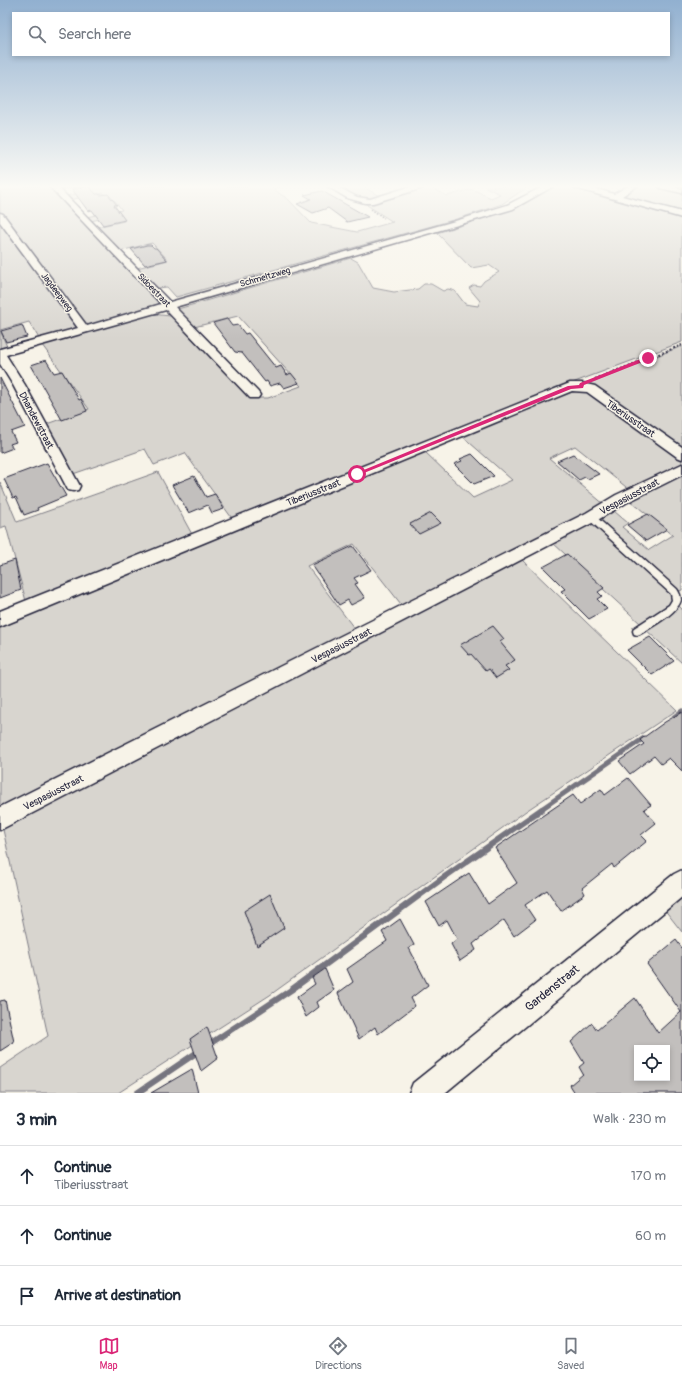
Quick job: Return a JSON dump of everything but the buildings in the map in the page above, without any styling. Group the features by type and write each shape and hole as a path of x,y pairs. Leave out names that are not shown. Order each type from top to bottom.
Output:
{"street":[{"name":"Jagdeepweg","path":"16,237 85,330"},
{"name":"Sidoestraat","path":"102,237 254,395"},
{"name":"Schmeltzweg","path":"0,354 409,237"},
{"name":"Dhandewstraat","path":"0,354 19,385 73,486"},
{"name":"Tiberiusstraat","path":"0,619 570,387 591,389 682,454"},
{"name":"Vespasiusstraat","path":"0,819 682,469"},
{"name":"Gardenstraat","path":"423,1093 682,882"}],"lane":[{"path":"591,517 674,591 677,597 676,603 672,608 637,631"}],"path":[{"path":"582,387 582,384 682,344"}],"shaded area":[{"path":"0,237 99,237 160,300 162,305 40,340 29,322 0,330"},
{"path":"106,237 392,237 176,297 167,287 158,288 137,268 168,260 152,243 120,251"},
{"path":"441,237 682,237 682,342 556,389 234,521 185,453 154,465 145,449 73,474 41,426 89,409 42,345 152,314 170,316 242,387 251,398 268,398 301,386 238,316 194,327 178,309 351,258 358,262 373,288 394,292 418,289 424,284 431,284 443,291 448,289 455,291 465,304 478,306 480,301 469,288 474,285 480,286 484,281 499,272 489,265 471,268"},
{"path":"0,330 8,349 0,351"},
{"path":"682,346 682,453 586,384"},
{"path":"570,389 584,389 682,457 682,466 631,491 575,446 549,458 605,505 404,608 354,544 307,566 357,632 0,813 0,624 424,451 473,498 512,480 461,435"},
{"path":"158,472 194,538 27,605 6,526 0,528 0,482 17,522"},
{"path":"682,475 682,590 680,591 602,526 600,518 608,511 614,511 628,523 622,527 649,550 673,535 629,500"},
{"path":"586,525 591,525 598,529 673,592 674,599 671,604 641,624 553,543"},
{"path":"520,558 677,710 526,811 270,995 118,1093 0,1093 0,1068 48,1036 2,825"},
{"path":"678,605 682,609 682,663 644,628"},
{"path":"682,894 682,932 664,909"}],"waterway":[{"path":"674,717 682,711"},
{"path":"540,810 644,738"},
{"path":"208,1045 291,990 443,878 542,809"},
{"path":"137,1093 199,1051"}],"route":[{"path":"357,474 570,387 582,387 582,384 648,358"}]}
